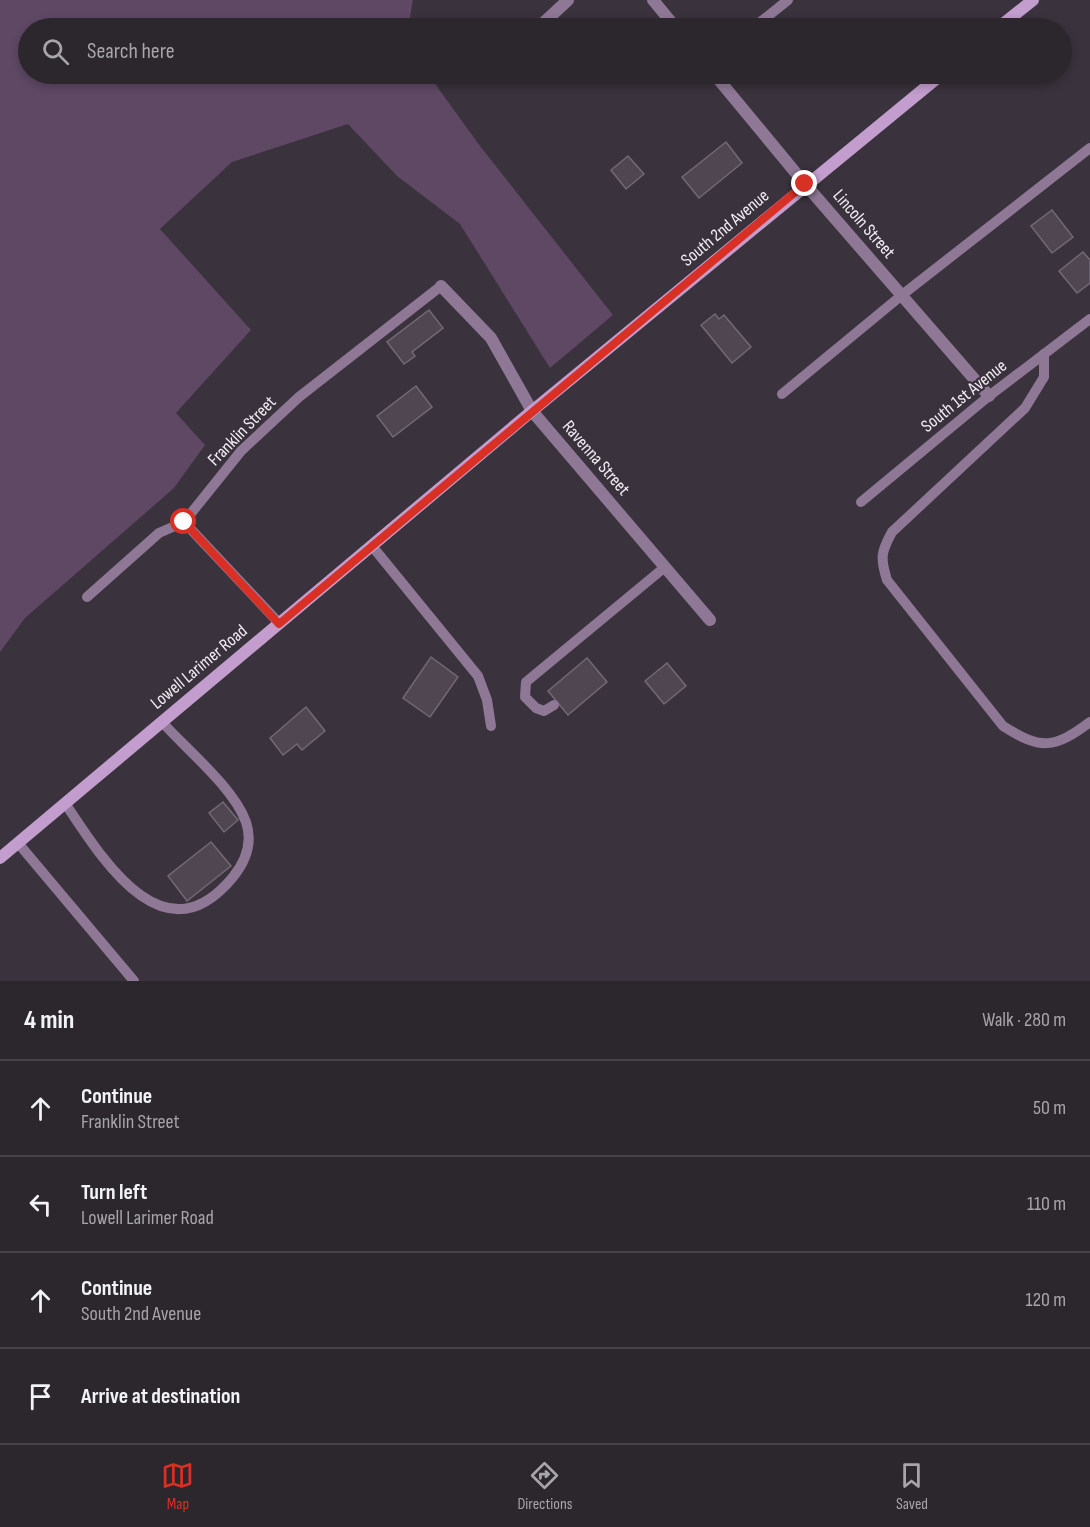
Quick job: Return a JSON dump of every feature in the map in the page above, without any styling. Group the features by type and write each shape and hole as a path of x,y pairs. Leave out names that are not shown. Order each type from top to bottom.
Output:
{"main road":[{"path":"1010,18 1033,0"},
{"name":"South 2nd Avenue","path":"532,411 805,184 930,84"},
{"name":"Lowell Larimer Road","path":"0,858 532,411"}],"street":[{"path":"549,18 568,0"},
{"path":"653,0 668,18"},
{"name":"Lincoln Street","path":"722,84 805,184 989,396"},
{"name":"Ravenna Street","path":"441,286 492,338 532,411 710,620"}],"lane":[{"path":"766,18 788,0"},
{"path":"782,394 902,295 1090,148"},
{"name":"Franklin Street","path":"184,522 241,451 299,397 441,286"},
{"name":"South 1st Avenue","path":"861,502 989,396 1090,319"},
{"path":"1044,354 1044,377 1025,408 892,532 882,550 883,566 887,580 1003,726 1028,741 1051,744 1090,722"},
{"path":"87,597 159,533 184,522 279,624"},
{"path":"372,546 478,676 487,700 491,726"},
{"path":"554,705 544,711 536,708 525,697 526,682 665,567"},
{"path":"65,803 94,846 129,887 153,903 175,909 201,907 221,891 241,867 249,847 247,826 240,808 229,792 162,722"},
{"path":"18,843 134,981"}],"shaded area":[{"path":"0,0 413,0 410,18 18,18 18,84 435,84 480,146 613,315 550,368 460,224 397,176 348,124 232,162 160,229 251,330 176,413 205,445 174,488 25,618 0,652"}],"building":[{"path":"726,142 742,163 699,198 682,177"},
{"path":"628,156 644,174 626,189 611,170"},
{"path":"1052,210 1073,237 1052,253 1031,226"},
{"path":"1083,252 1090,260 1090,283 1077,293 1059,271"},
{"path":"429,310 443,328 412,352 415,356 404,364 387,342"},
{"path":"715,314 719,319 724,315 751,347 732,363 701,325"},
{"path":"416,386 432,407 393,437 377,416"},
{"path":"431,657 458,677 430,717 403,698"},
{"path":"587,658 607,682 568,715 548,691"},
{"path":"667,663 686,686 664,704 645,681"},
{"path":"306,707 325,731 302,750 297,744 283,755 270,738"},
{"path":"223,802 238,820 224,832 209,813"},
{"path":"211,842 231,866 187,901 168,876"}],"route":[{"path":"184,522 279,624 805,184"}]}
